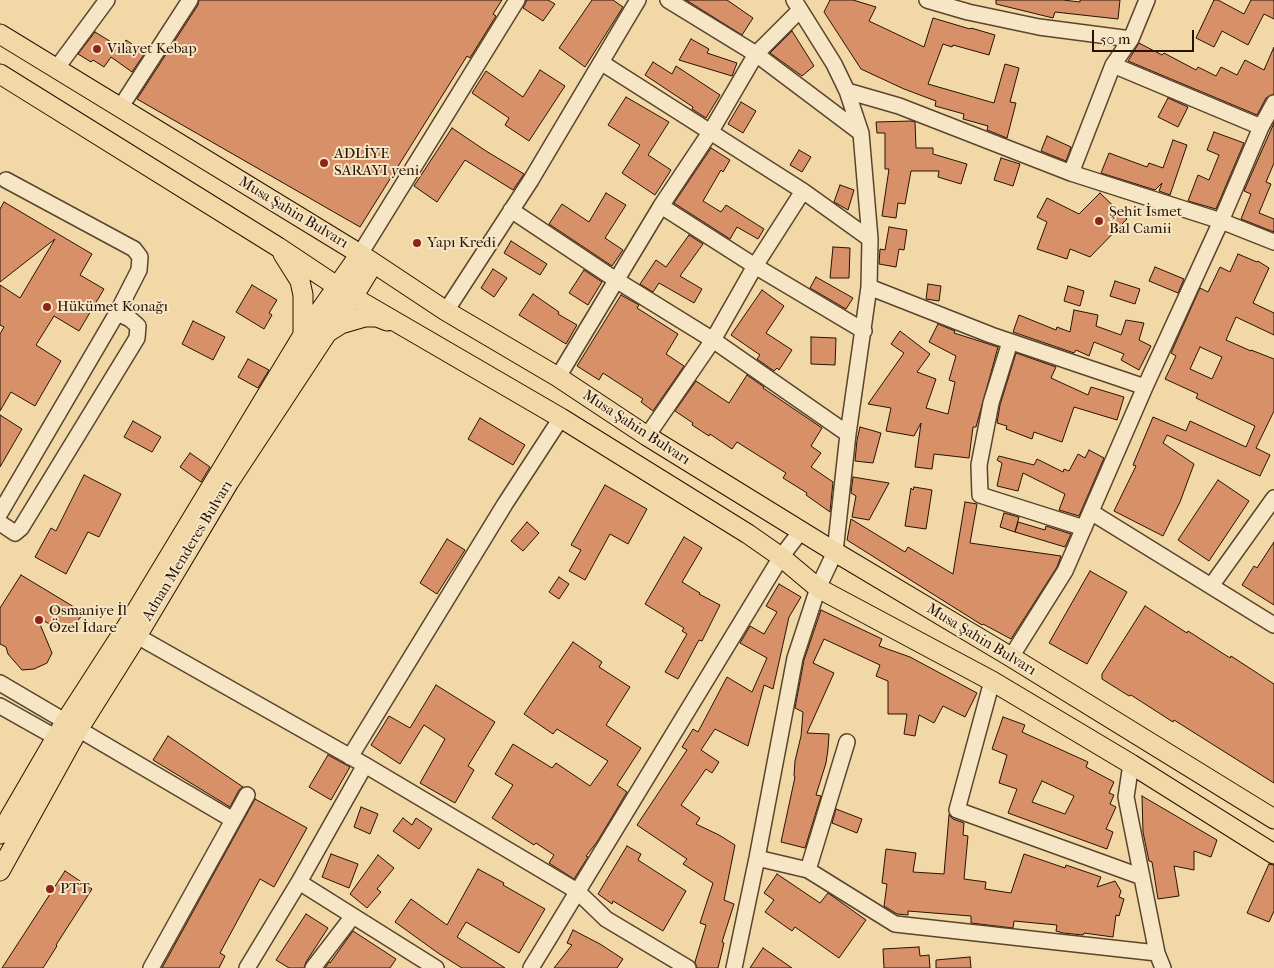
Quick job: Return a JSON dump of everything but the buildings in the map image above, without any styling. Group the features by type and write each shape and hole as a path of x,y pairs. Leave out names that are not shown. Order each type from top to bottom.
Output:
{"main road":[{"name":"Musa Şahin Bulvarı","path":"0,34 366,259 446,311 558,377 647,436 835,552 1011,657 1274,819"},
{"name":"Musa Şahin Bulvarı","path":"0,74 278,247 353,297 561,418 748,534 818,588 992,681 1131,764 1274,854"},
{"path":"278,247 300,281 303,295 303,335"},
{"name":"Adnan Menderes Bulvarı","path":"0,871 67,734 129,623 303,335 337,285 366,259"},
{"name":"Adnan Menderes Bulvarı","path":"0,834 67,734 137,636 229,482 327,333 353,297 366,259"},
{"path":"327,333 341,324 365,317 385,319 512,396 561,418"}],"street":[{"path":"56,68 106,0"},
{"path":"120,108 190,0"},
{"path":"366,259 517,0"},
{"path":"446,311 602,63 638,0"},
{"path":"668,0 756,54 861,133"},
{"path":"927,0 968,12 1039,27 1130,39"},
{"path":"1071,173 1113,65 1130,39 1147,0"},
{"path":"558,377 661,206 710,131 756,54 797,5 834,64 847,91 861,133 870,239 869,287 848,434 835,552 818,588 795,658 734,968"},
{"path":"602,63 803,191 870,239"},
{"path":"1113,65 1261,127"},
{"path":"847,91 899,106 1071,173 1221,221 1274,242"},
{"path":"1011,657 1065,571 1261,127 1274,103"},
{"path":"6,180 134,249 140,257 139,270 117,314 1,524 15,533 21,528 137,338 138,326 130,319 117,314"},
{"path":"647,436 713,340 755,266 803,191"},
{"path":"661,206 755,266 864,331"},
{"path":"511,210 616,280 713,340 848,434"},
{"path":"869,287 1010,342 1145,387"},
{"path":"1010,342 991,402 979,465 980,495 1084,528"},
{"path":"350,757 505,504 561,418"},
{"path":"1211,586 1274,498"},
{"path":"1091,512 1274,625"},
{"path":"531,968 781,558 801,531"},
{"path":"137,636 366,765 577,891 606,919 688,968"},
{"path":"992,681 957,810 1142,877"},
{"path":"0,683 67,734"},
{"path":"0,706 67,734 233,820"},
{"path":"808,870 847,742"},
{"path":"1131,764 1126,797 1156,952 1163,968"},
{"path":"246,968 299,882 366,765"},
{"path":"151,968 246,795"},
{"path":"757,858 808,870 895,924 1156,952"},
{"path":"299,882 353,916 414,962 436,968"},
{"path":"313,968 353,916"}],"place":[{"name":"Vilayet Kebap","path":"97,49"},
{"name":"ADLİYE SARAYI yeni","path":"324,163"},
{"name":"Şehit İsmet Bal Camii","path":"1099,221"},
{"name":"Yapı Kredi","path":"417,243"},
{"name":"Hükümet Konağı","path":"47,307"},
{"name":"Osmaniye İl Özel İdare","path":"39,620"},
{"name":"PTT","path":"50,889"}]}
